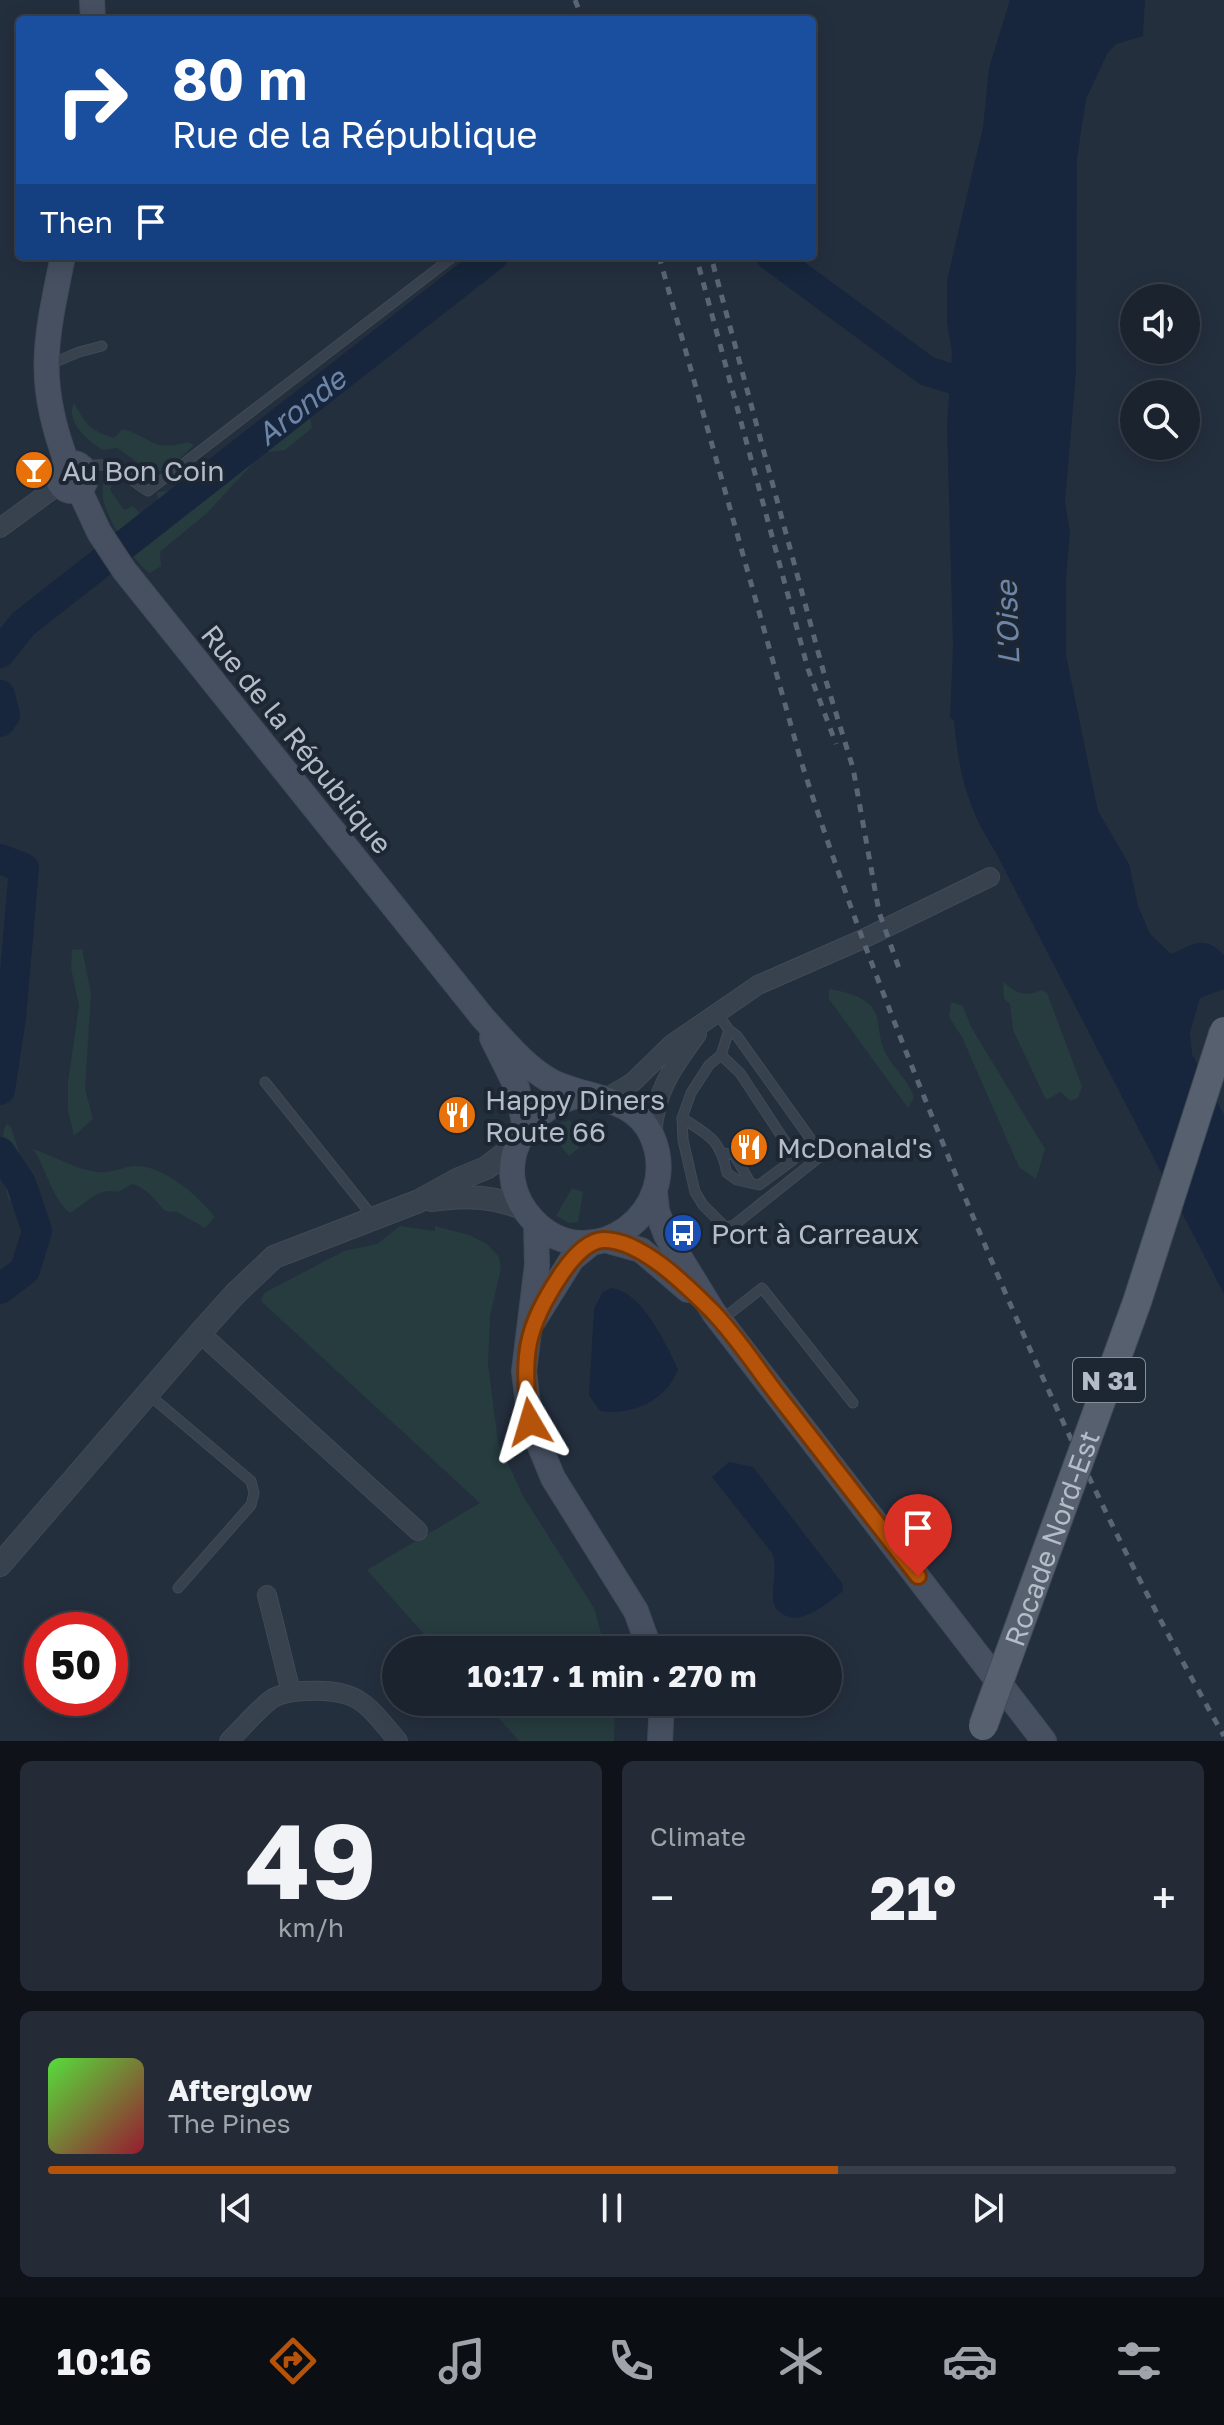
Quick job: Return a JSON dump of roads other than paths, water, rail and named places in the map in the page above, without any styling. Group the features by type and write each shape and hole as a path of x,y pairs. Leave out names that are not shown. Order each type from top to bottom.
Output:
{"main road":[{"name":"Rue de la République","path":"62,260 47,336 45,366 48,403 73,476 103,538 124,570 483,1018 518,1055 546,1078 594,1097"},
{"name":"Rue de la République","path":"483,1018 517,1088 521,1137"},
{"name":"Rocade Nord-Est","path":"983,1726 1137,1302 1224,1031"},
{"path":"530,1330 540,1308 572,1259 599,1241 622,1233 636,1223 648,1209 655,1193 659,1171 652,1135 635,1115 618,1103 594,1097 558,1101 545,1108 521,1137 513,1176 517,1194 530,1216 553,1235 573,1241 599,1241 641,1250 717,1317"},
{"path":"655,1193 657,1211 666,1235 717,1317 1044,1741"},
{"path":"530,1216 537,1265 524,1371 530,1422 553,1478 636,1611 645,1636"},
{"path":"660,1741 661,1716"}],"street":[{"path":"0,528 73,476"},
{"path":"594,1097 633,1082 672,1044 758,985 863,939 990,877"},
{"path":"652,1135 654,1110 660,1090 681,1056 713,1016"},
{"path":"0,1565 200,1333 274,1257 419,1201 486,1168 521,1137"},
{"path":"419,1201 471,1196 503,1201 530,1216"},
{"path":"200,1333 418,1531"},
{"path":"267,1595 291,1692"},
{"path":"229,1741 272,1699 291,1692 330,1689 348,1693 368,1706 398,1741"}],"lane":[{"path":"73,476 99,462 110,465 148,491 449,260"},
{"path":"45,366 102,346"},
{"path":"713,1016 737,1036 822,1155 734,1225 725,1227 695,1192 683,1140 682,1118 691,1093 709,1065 721,1055 729,1030"},
{"path":"682,1118 712,1138 723,1153 727,1173 737,1180 759,1185 793,1160 794,1155 740,1073 729,1059 721,1055"},
{"path":"265,1082 375,1220"},
{"path":"723,1153 734,1155 750,1182"},
{"path":"717,1317 762,1288 853,1403"},
{"path":"148,1394 251,1481 254,1493 251,1505 178,1588"}],"water":[{"name":"L'Oise","path":"1010,0 1145,0 1143,36 1116,44 1107,54 1086,99 1077,159 1076,371 1065,502 1070,533 1066,580 1066,655 1098,811 1129,864 1138,906 1150,934 1171,954 1193,944 1205,943 1224,955 1224,989 1200,998 1190,1032 1192,1054 1224,1115 1224,1294 977,819 961,771 954,720 950,718 953,648 947,425 952,353 947,323 947,280 983,127 989,68"},
{"path":"611,1288 622,1291 643,1308 678,1369 666,1389 647,1404 612,1412 600,1411 589,1395 594,1309 602,1293"},
{"path":"729,1462 753,1467 842,1583 843,1591 814,1612 797,1618 789,1617 776,1608 773,1600 775,1570 772,1553 712,1477"}],"waterway":[{"name":"Aronde","path":"0,653 23,624 488,260"},
{"name":"Aronde","path":"776,260 927,371 988,390"},
{"name":"Aronde","path":"0,695 5,715 0,722"},
{"name":"Aronde","path":"0,859 24,868 11,1018 0,1090"},
{"name":"Aronde","path":"0,1152 21,1183 37,1231 25,1270 0,1289"}],"railway":[{"path":"575,0 581,16"},
{"path":"660,260 801,761 886,1000 973,1217 1073,1443 1145,1591 1224,1736"},
{"path":"713,264 826,681 853,768 879,912 901,974"},
{"path":"699,267 808,669 836,744"}],"place":[{"name":"Au Bon Coin","path":"34,470"},
{"name":"Happy Diners Route 66","path":"457,1115"},
{"name":"McDonald's","path":"749,1147"},
{"name":"Port à Carreaux","path":"683,1233"}]}
